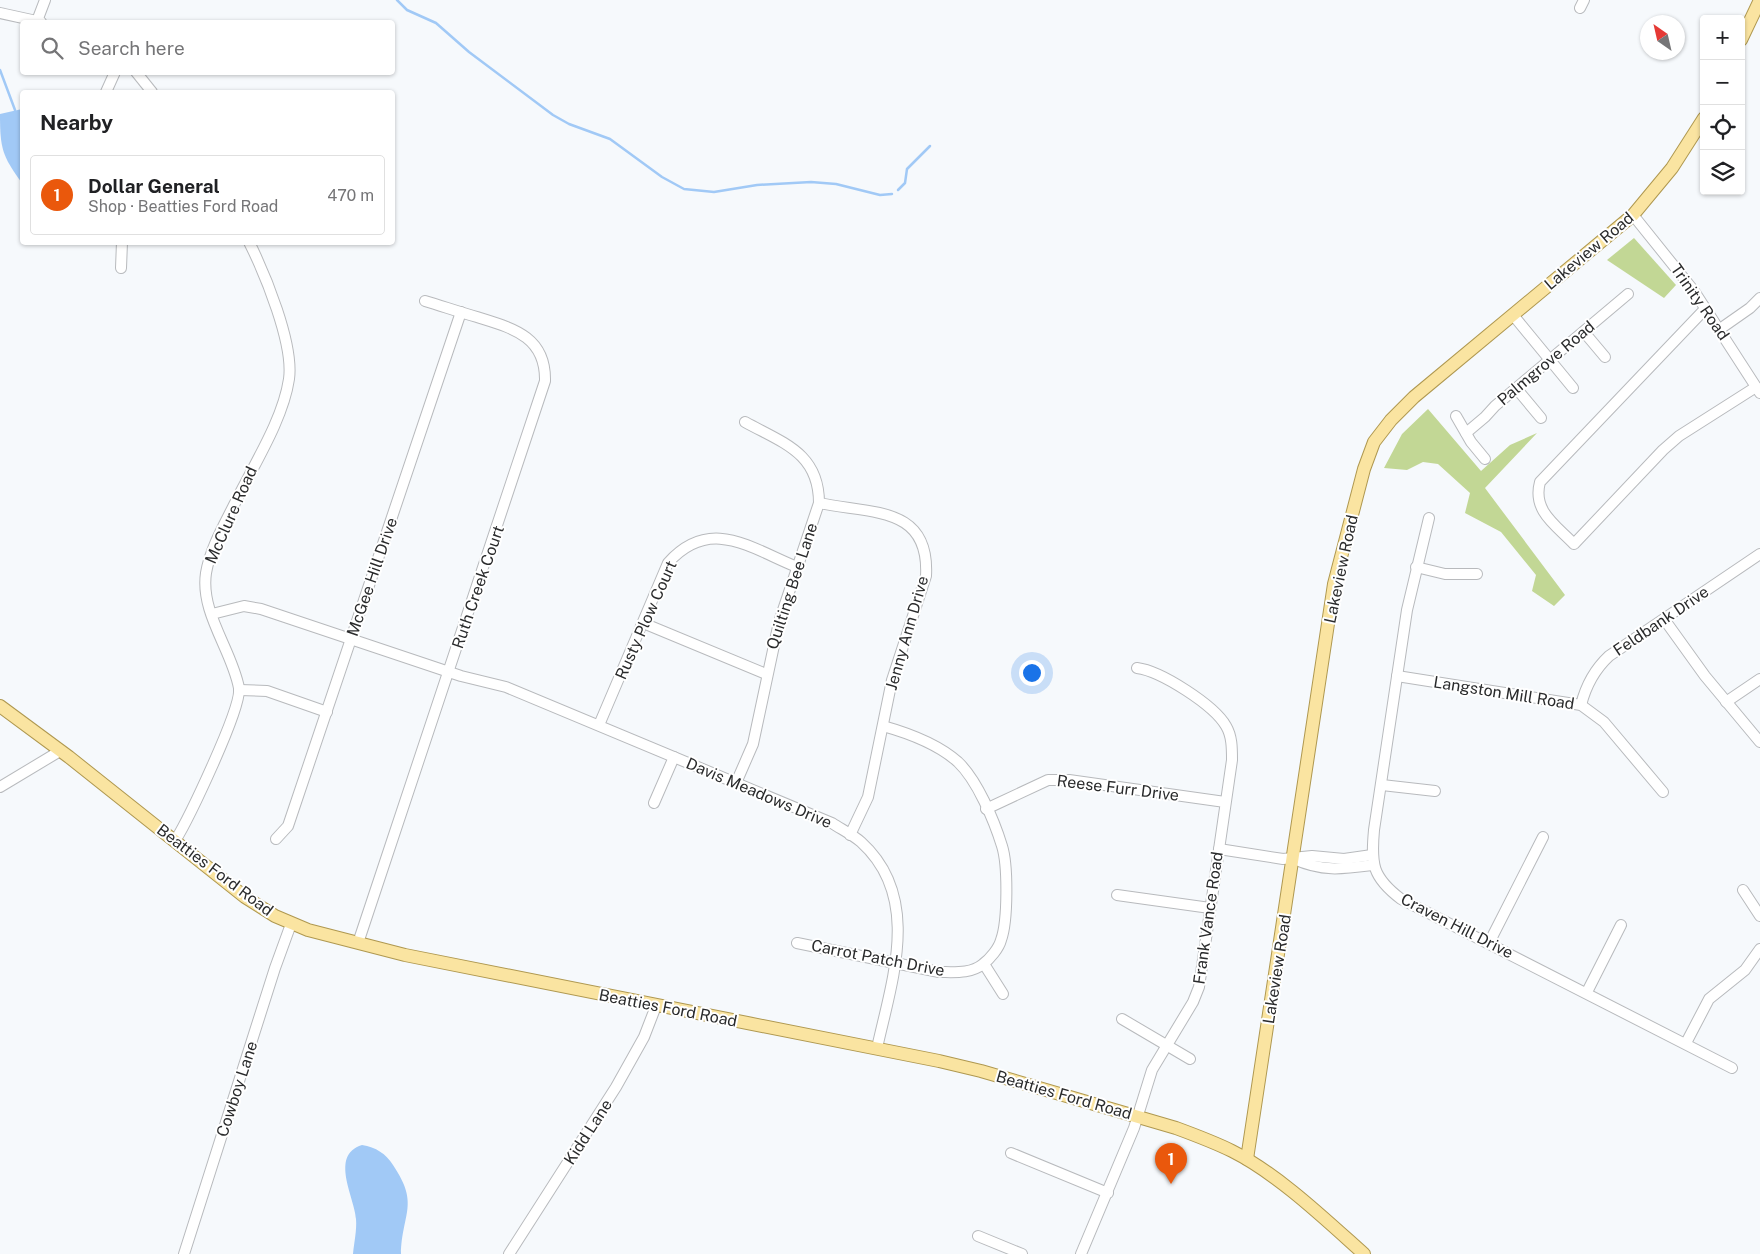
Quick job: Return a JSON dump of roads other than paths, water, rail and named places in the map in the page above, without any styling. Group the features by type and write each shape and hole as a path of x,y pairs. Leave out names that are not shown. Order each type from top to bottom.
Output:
{"main road":[{"path":"1745,32 1760,0"},
{"name":"Lakeview Road","path":"1247,1159 1334,584 1364,469 1374,442 1391,420 1414,397 1633,215 1672,168 1700,124"},
{"name":"Beatties Ford Road","path":"0,706 60,750 262,909 291,924 358,943 454,966 877,1048 981,1071 1138,1117 1206,1139 1247,1159 1297,1197 1364,1254"}],"street":[{"path":"40,20 45,0"},
{"path":"0,13 30,20"},
{"path":"107,90 114,75"},
{"path":"138,75 150,90"},
{"name":"Trinity Road","path":"1633,215 1677,268 1706,308 1758,390"},
{"path":"121,268 122,245"},
{"name":"McClure Road","path":"239,690 212,614 205,585 209,562 278,414 289,377 289,367 278,316 264,273 250,245"},
{"name":"Palmgrove Road","path":"1466,433 1516,388 1628,294"},
{"path":"1720,329 1750,308 1760,298"},
{"name":"Ruth Creek Court","path":"358,943 545,381 541,355 524,335 507,326 425,301"},
{"path":"1706,308 1540,482 1537,494 1543,511 1574,544 1663,450 1679,436 1758,390"},
{"name":"McGee Hill Drive","path":"276,839 288,826 461,312"},
{"path":"1513,315 1573,388"},
{"path":"1584,332 1605,357"},
{"path":"1516,388 1541,418"},
{"path":"1456,416 1485,459"},
{"name":"Quilting Bee Lane","path":"736,783 752,744 779,622 819,503 819,486 814,472 805,458 745,422"},
{"name":"Jenny Ann Drive","path":"819,503 895,516 908,523 920,536 925,547 926,576 892,680 868,798 850,834"},
{"path":"1219,849 1293,858 1312,867 1333,870 1372,860 1406,610 1430,518"},
{"name":"Rusty Plow Court","path":"599,725 668,563 680,550 698,540 716,537 732,540 797,567"},
{"name":"Feldbank Drive","path":"1581,705 1590,679 1609,656 1760,554"},
{"path":"1416,567 1445,574 1477,574"},
{"name":"Davis Meadows Drive","path":"212,614 232,608 251,607 449,672 506,687 832,824 850,834 862,843 873,856 890,884 896,902 899,923 896,962 877,1048"},
{"path":"1664,619 1696,665 1760,742"},
{"path":"643,623 766,674"},
{"name":"Frank Vance Road","path":"1081,1254 1138,1117 1150,1077 1193,1002 1199,987 1232,760 1230,734 1212,709 1162,677 1137,668"},
{"name":"Langston Mill Road","path":"1397,676 1581,705 1604,722 1663,792"},
{"path":"1726,702 1760,679"},
{"path":"175,841 238,703 239,690 267,691 327,712"},
{"path":"883,726 938,748 958,762 973,781 986,809 1003,853 1005,922 1001,942 984,964 1004,994"},
{"path":"0,787 60,750"},
{"path":"654,804 674,757"},
{"name":"Reese Furr Drive","path":"986,809 1048,780 1069,780 1225,802"},
{"path":"1382,785 1435,791"},
{"path":"1489,943 1543,837"},
{"name":"Craven Hill Drive","path":"1372,860 1385,886 1401,899 1587,992 1732,1068"},
{"path":"1744,890 1760,916"},
{"path":"1118,895 1210,908"},
{"name":"Cowboy Lane","path":"184,1254 275,968 291,924"},
{"path":"1587,992 1621,925"},
{"name":"Carrot Patch Drive","path":"797,943 939,972 962,972 984,964"},
{"path":"1686,1043 1709,999 1745,970 1760,949"},
{"name":"Kidd Lane","path":"509,1254 616,1087 644,1037 656,1006"},
{"path":"1122,1019 1190,1059"},
{"path":"1011,1153 1108,1193"},
{"path":"978,1236 1022,1254"}],"water":[{"path":"20,109 20,180 6,158 2,144 0,114"},
{"path":"362,1145 376,1149 387,1158 393,1165 406,1190 408,1209 401,1254 353,1254 356,1219 345,1167 347,1158 352,1150"}],"waterway":[{"path":"397,0 407,10 436,23 469,52 553,115 569,124 610,139 662,177 684,189 714,192 757,185 811,182 836,184 880,195 892,194"},
{"path":"0,70 15,110"},
{"path":"898,190 905,183 907,169 930,146"}],"place":[{"name":"Dollar General","path":"1171,1184"}]}
